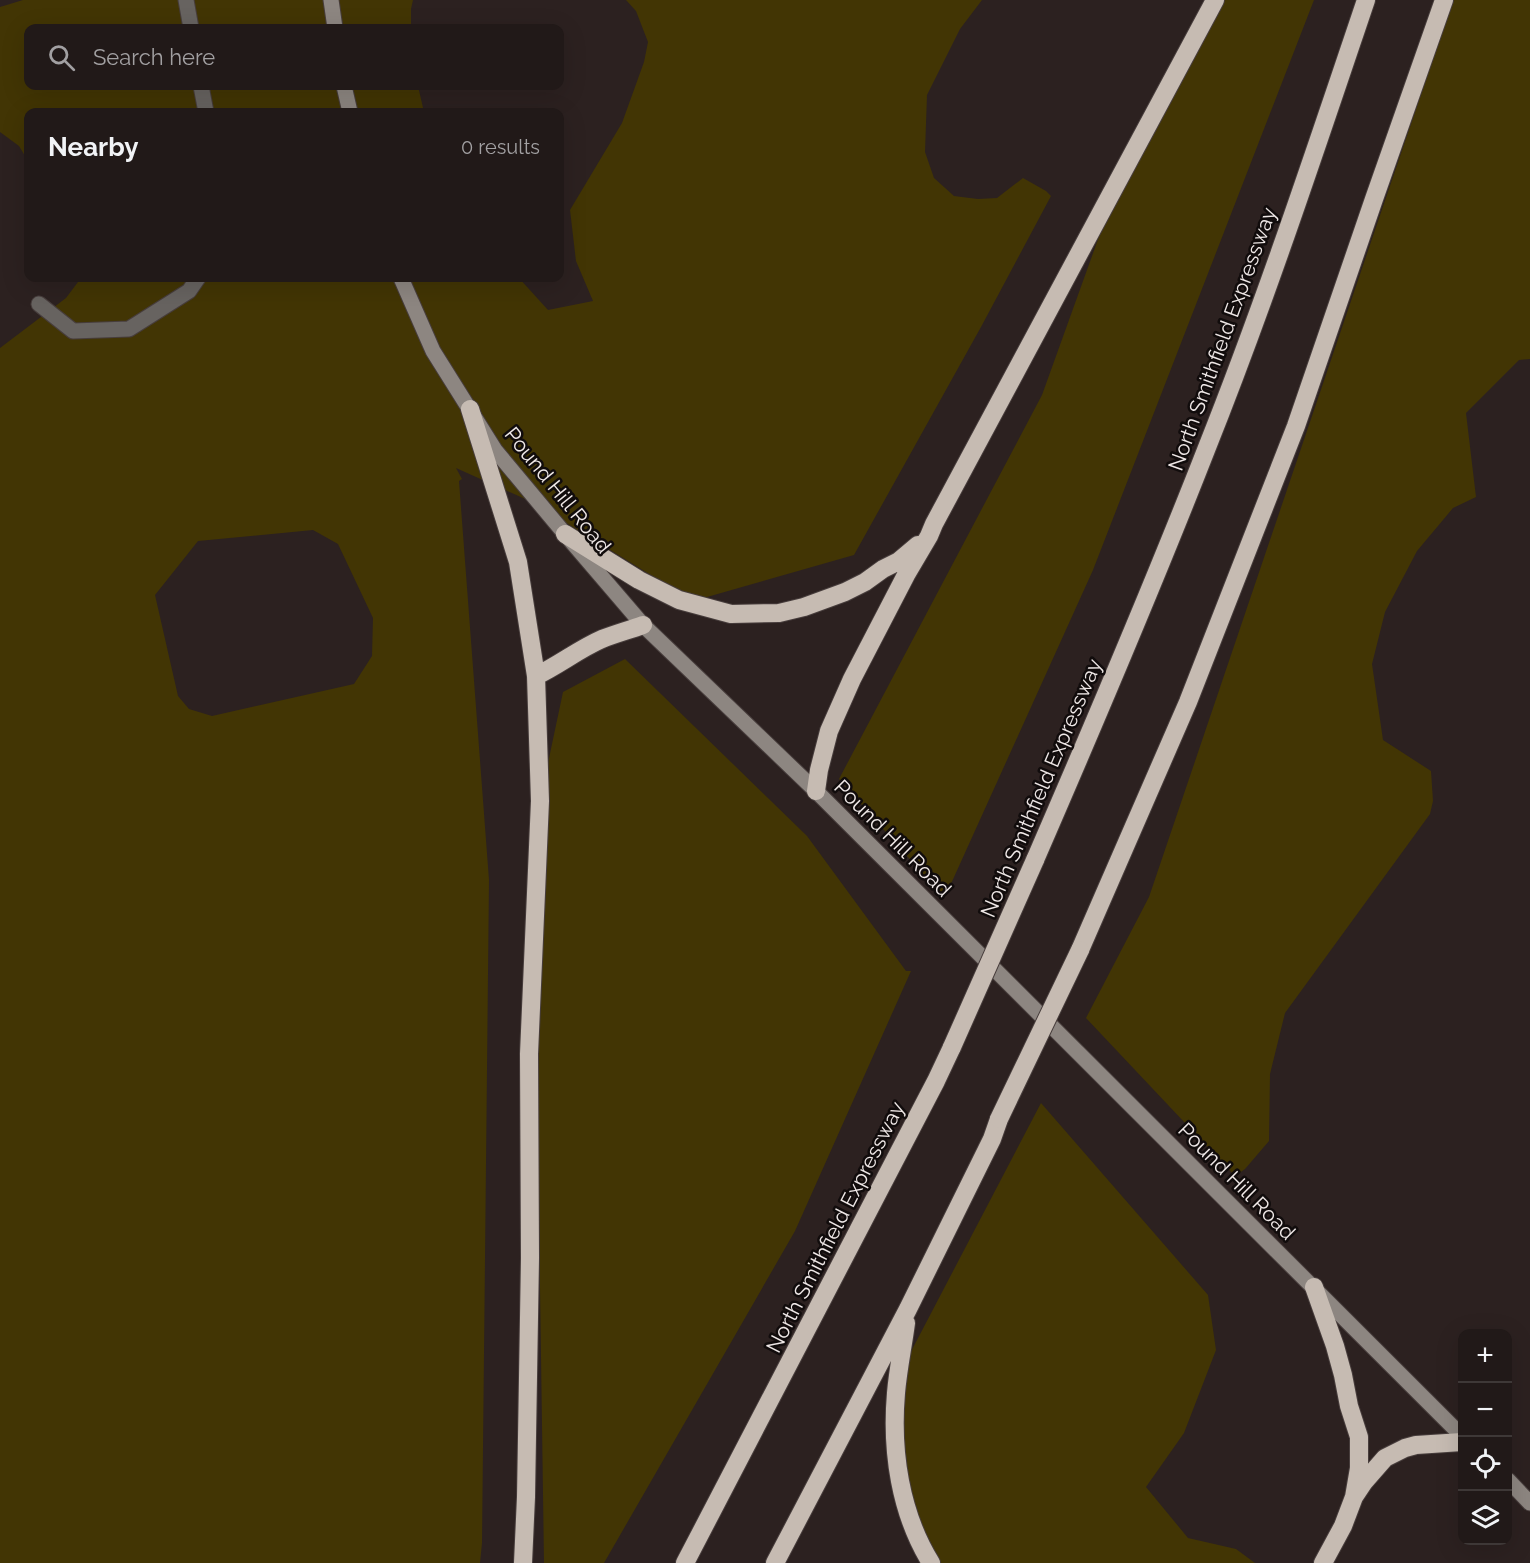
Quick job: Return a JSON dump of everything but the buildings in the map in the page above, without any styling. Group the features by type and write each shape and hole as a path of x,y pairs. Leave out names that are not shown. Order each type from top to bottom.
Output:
{"highway":[{"path":"816,791 829,731 847,690 906,575 1215,0"},
{"name":"North Smithfield Expressway","path":"686,1563 930,1092 1035,860 1122,659 1207,448 1291,221 1366,0"},
{"path":"776,1563 908,1309 992,1140 999,1119 1080,950 1188,702 1296,426 1444,0"},
{"path":"470,409 518,562 536,676 540,801 529,1054 530,1258 523,1563"},
{"path":"565,534 639,580 679,600 731,614 780,613 845,592 899,561 929,536"},
{"path":"536,676 603,639 643,625"},
{"path":"1314,1287 1335,1346 1359,1437 1359,1468 1354,1497 1344,1526 1323,1563"},
{"path":"908,1309 896,1392 897,1463 910,1520 931,1563"},
{"path":"1354,1497 1385,1458 1416,1445 1458,1442"}],"street":[{"path":"331,0 334,24"},
{"path":"345,90 349,108"},
{"name":"Pound Hill Road","path":"403,282 433,351 495,450 643,625 816,791 1458,1432"},
{"path":"1512,1484 1530,1503"}],"lane":[{"path":"186,0 190,24"},
{"path":"202,90 205,108"},
{"path":"39,304 73,331 129,328 189,291 195,282"}],"shaded area":[{"path":"23,0 413,0 411,24 24,24 24,90 419,90 423,108 24,108 24,154 19,146 0,132 0,7"},
{"path":"626,0 982,0 960,29 927,95 925,152 934,178 954,196 978,199 997,198 1023,178 1051,196 854,555 693,601 534,503 456,468 462,479 459,481 489,880 480,1563 0,1563 0,348 66,298 78,282 523,282 548,310 593,301 576,261 570,210 622,123 644,62 648,42 636,11","holes":["313,530 338,544 373,618 372,656 354,684 212,716 189,709 178,696 155,595 198,541"]},
{"path":"1212,0 1314,0 1093,570 945,897 839,779 1042,395 1128,156"},
{"path":"1453,0 1530,0 1530,359 1519,360 1466,413 1476,497 1453,508 1417,551 1385,612 1372,664 1383,740 1431,771 1433,801 1430,814 1285,1013 1270,1074 1269,1141 1245,1169 1235,1176 1086,1018 1149,897"},
{"path":"625,659 807,836 906,971 911,971 795,1231 604,1563 544,1563 538,1150 537,815 563,692"},
{"path":"1041,1103 1208,1295 1216,1350 1184,1433 1146,1487 1188,1538 1236,1549 1255,1563 928,1563 903,1512 894,1384"}]}
